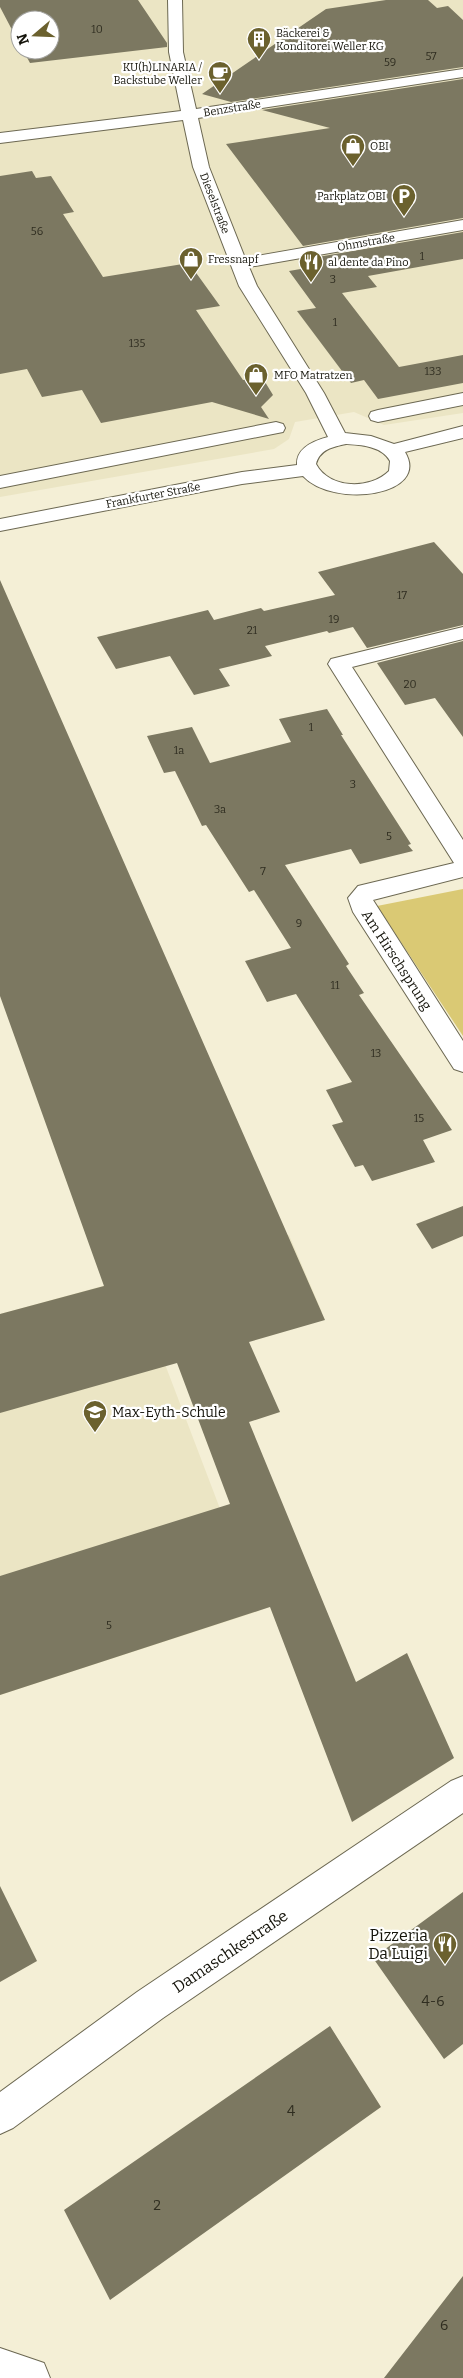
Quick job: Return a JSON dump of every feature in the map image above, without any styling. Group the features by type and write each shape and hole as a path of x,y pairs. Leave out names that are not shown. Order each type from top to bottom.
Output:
{"street":[{"name":"Dieselstraße","path":"176,0 176,52 188,115 201,167 239,264 263,312 315,393 339,439"},
{"name":"Benzstraße","path":"0,138 188,115 463,73"},
{"name":"Ohmstraße","path":"239,264 463,226"},
{"path":"378,416 463,399"},
{"path":"0,482 276,428"},
{"path":"392,450 463,432"},
{"path":"339,439 372,441 392,450 399,459 400,468 396,476 387,483 373,488 341,489 326,485 307,470 306,463 313,449 339,439"},
{"name":"Frankfurter Straße","path":"0,525 242,478 307,470"},
{"path":"463,633 339,664 463,859"},
{"name":"Am Hirschsprung","path":"463,869 367,892 360,898 362,906 463,1062"},
{"name":"Damaschkestraße","path":"0,2115 150,2005 463,1793"},
{"path":"0,2368 29,2378"}],"shaded area":[{"path":"0,0 463,0 463,413 384,425 354,412 295,422 289,439 274,449 0,497"},
{"path":"463,889 463,1036 377,906"},
{"name":"Max-Eyth-Schule","path":"289,1235 322,1312 163,1359 259,1611 0,1695 0,1314"}],"building":[{"path":"0,0 138,0 167,43 167,47 60,59 60,10 10,10 10,26 0,7"},
{"path":"386,0 428,0 437,8 448,6 463,20 463,67 231,102 202,94 326,9"},
{"path":"28,60 56,60 30,63"},
{"name":"OBI","path":"463,79 463,218 303,246 226,144 330,128 262,110"},
{"path":"32,171 36,178 51,176 74,212 63,214 103,277 189,263 220,306 196,310 243,380 262,377 273,395 261,407 269,419 212,402 101,423 82,390 42,397 27,369 0,374 0,176"},
{"path":"463,232 463,259 368,276 377,287 342,293 399,367 463,355 463,383 378,399 364,380 351,383 297,311 316,308 289,271 318,266 312,258"},
{"path":"434,542 463,574 463,625 367,648 353,627 329,633 327,631 265,646 272,656 219,669 230,686 194,695 170,656 116,669 97,637 208,610 214,620 261,608 264,611 335,595 318,572"},
{"path":"0,580 325,1320 249,1342 280,1412 249,1422 356,1682 407,1653 454,1758 352,1822 270,1607 0,1695 0,1576 230,1504 177,1363 0,1413 0,1314 104,1286 0,996"},
{"path":"463,641 463,737 435,698 405,705 377,663"},
{"path":"327,709 343,735 341,735 411,844 408,845 413,851 360,864 351,849 285,865 349,964 346,966 364,993 359,995 452,1130 423,1140 435,1162 372,1181 363,1165 355,1167 332,1125 343,1122 326,1090 352,1082 296,994 267,1002 245,961 291,948 254,890 249,892 206,825 202,826 175,771 164,773 147,736 192,727 210,763 291,742 279,719"},
{"path":"463,1206 463,1236 432,1249 416,1224"},
{"path":"0,1886 37,1961 0,1982"},
{"path":"463,1892 463,2044 444,2059 373,1958"},
{"path":"330,2026 381,2107 110,2300 64,2210"},
{"path":"463,2276 463,2378 384,2378"}],"place":[{"name":"Bäckerei & Konditorei Weller KG","path":"259,60"},
{"name":"KU(h)LINARIA / Backstube Weller","path":"220,94"},
{"name":"OBI","path":"353,167"},
{"name":"Parkplatz OBI","path":"404,217"},
{"name":"Fressnapf","path":"191,280"},
{"name":"al dente da Pino","path":"311,283"},
{"name":"MFO Matratzen","path":"256,396"},
{"name":"Max-Eyth-Schule","path":"95,1433"},
{"name":"Pizzeria Da Luigi","path":"445,1965"}]}
